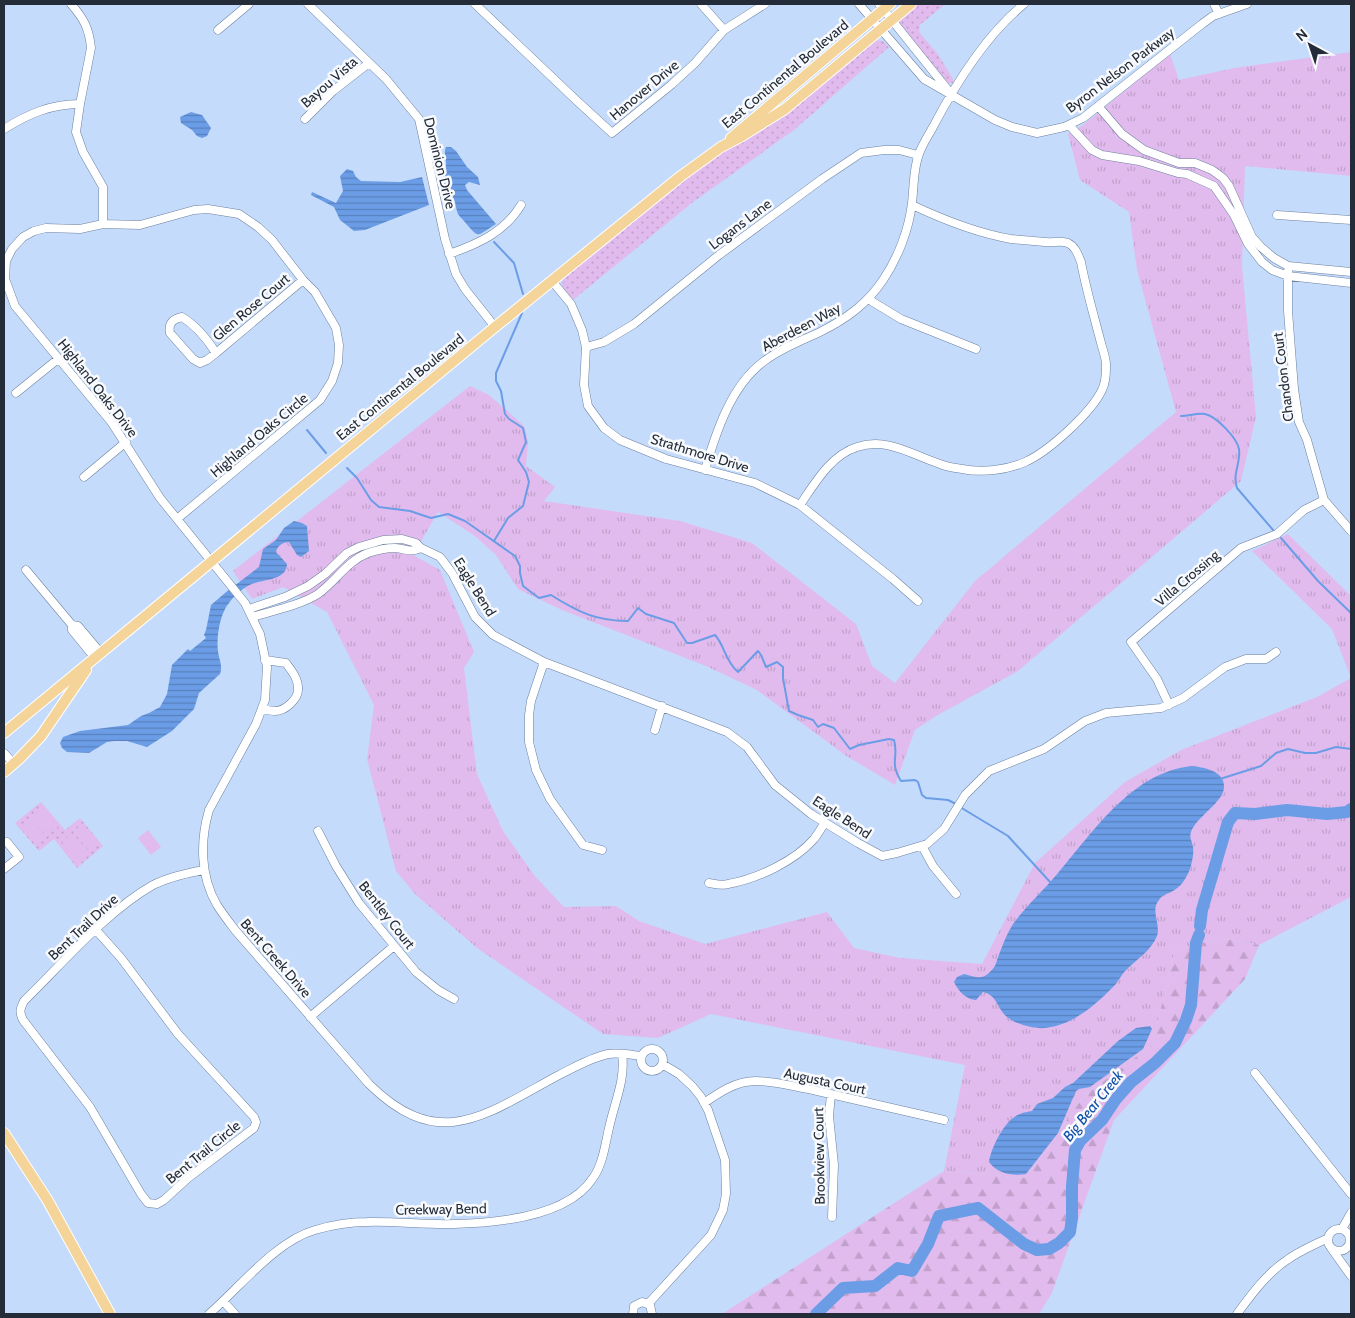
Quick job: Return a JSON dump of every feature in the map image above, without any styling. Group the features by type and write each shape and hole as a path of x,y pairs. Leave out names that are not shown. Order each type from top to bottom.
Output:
{"main road":[{"name":"East Continental Boulevard","path":"721,147 784,109 911,4"},
{"name":"East Continental Boulevard","path":"4,733 495,326 681,176 721,147 871,19 884,5"},
{"path":"4,772 41,736 97,655"},
{"path":"4,1133 48,1201 110,1314"}],"street":[{"path":"71,4 88,26 91,48 76,132 83,152 103,187 104,224"},
{"path":"218,30 249,4"},
{"name":"Dominion Drive","path":"308,4 386,78 419,119 449,254 456,274 465,289 495,326"},
{"name":"Hanover Drive","path":"475,4 612,133 671,86 695,63 724,30 765,4"},
{"path":"701,4 724,30"},
{"name":"Byron Nelson Parkway","path":"859,4 924,79 995,120 1012,127 1037,133 1048,132 1069,125 1082,118 1202,24 1219,14 1246,4"},
{"name":"Aberdeen Way","path":"705,470 716,433 734,396 762,362 799,340 820,332 852,314 868,300 883,280 894,262 908,225 918,155 950,94 1001,26 1024,4"},
{"path":"1214,4 1219,14"},
{"name":"Byron Nelson Parkway","path":"884,5 892,19 950,94"},
{"name":"Bayou Vista","path":"305,119 333,91 369,63"},
{"path":"4,129 31,114 48,108 66,104 80,104"},
{"path":"1098,106 1122,134 1144,150 1179,162 1196,163 1212,170 1223,178 1229,186 1252,237 1274,258 1288,266 1351,272"},
{"path":"1069,125 1092,150 1102,156 1139,161 1187,174 1214,186 1234,215 1248,244 1262,262 1272,270 1288,276 1351,284"},
{"name":"Logans Lane","path":"586,347 604,342 634,324 719,254 822,178 861,153 899,150 918,155"},
{"path":"449,254 468,248 496,232 507,224 521,205"},
{"path":"800,505 830,465 845,452 858,446 883,443 899,447 941,465 966,470 993,471 1025,462 1050,446 1079,420 1103,389 1107,366 1085,285 1081,262 1078,253 1070,244 1010,239 977,231 912,205"},
{"name":"Highland Oaks Circle","path":"4,279 6,261 12,250 23,238 34,231 46,228 80,229 104,224 140,224 194,210 208,209 234,212 258,227 272,240 303,280 315,292 336,328 339,354 332,381 320,400 177,519"},
{"path":"1277,214 1351,220"},
{"name":"Chandon Court","path":"1288,266 1288,311 1296,409 1299,422 1307,440 1324,500 1351,531"},
{"name":"Highland Oaks Drive","path":"4,279 15,306 112,423 126,442 160,498 210,561"},
{"name":"Glen Rose Court","path":"216,353 303,280"},
{"name":"Strathmore Drive","path":"552,281 571,304 582,330 586,347 584,385 588,406 604,428 620,440 666,459 755,483 800,505 918,601"},
{"path":"868,300 901,319 976,349"},
{"path":"182,317 189,321 203,335 216,353 200,363 193,359 170,333 171,322 176,318 182,317"},
{"path":"16,393 58,359"},
{"path":"84,477 126,442"},
{"name":"Villa Crossing","path":"1169,705 1157,679 1131,642 1241,548 1277,534 1304,510 1324,500"},
{"name":"Eagle Bend","path":"251,613 299,591 325,574 348,553 370,543 395,538 416,544 440,557 460,588 475,617 493,635 544,662 728,732 746,747 775,785 811,814 858,844 882,856 927,844 944,829 965,795 989,771 1044,749 1085,721 1106,713 1161,708 1183,698 1225,667 1246,659 1266,659 1276,652"},
{"path":"251,613 316,596 338,577 349,564 369,553 396,548 412,552 421,548"},
{"name":"Bent Creek Drive","path":"210,561 230,583 251,613 260,634 267,683 263,708 256,724 209,810 205,824 202,850 204,870 216,904 230,924 310,1017 384,1099 416,1117 441,1123 458,1122 485,1114 590,1059 610,1054 642,1056"},
{"path":"26,570 72,625 78,626 97,655"},
{"path":"263,708 272,712 284,709 294,700 298,687 293,671 286,663 265,660"},
{"path":"544,662 528,715 529,742 536,770 550,799 584,844 602,850"},
{"path":"655,730 662,706"},
{"path":"4,753 14,764"},
{"path":"709,883 727,885 782,864 800,852 814,838 825,822"},
{"name":"Bentley Court","path":"318,831 336,866 359,903 416,972 438,990 454,999"},
{"path":"4,869 19,857 7,842"},
{"path":"922,846 933,866 956,894"},
{"name":"Bent Trail Drive","path":"20,1010 24,1001 105,921 153,885 181,874 204,870"},
{"name":"Bent Trail Circle","path":"20,1010 19,1013 23,1020 90,1107 140,1194 148,1203 157,1204 164,1200 188,1178 254,1128 256,1122 254,1117 178,1034 121,958 96,930"},
{"path":"310,1017 394,946"},
{"path":"654,1050 660,1053 663,1060 662,1064 654,1070 647,1069 642,1064 642,1056 647,1051 654,1050"},
{"name":"Creekway Bend","path":"209,1314 284,1246 298,1237 313,1231 343,1223 452,1224 503,1220 547,1211 570,1200 593,1179 602,1158 623,1073 622,1054"},
{"path":"648,1304 710,1235 723,1210 727,1176 725,1160 704,1103 679,1074 662,1064"},
{"path":"1255,1073 1351,1194"},
{"name":"Augusta Court","path":"704,1103 724,1089 744,1082 756,1081 831,1094 944,1120"},
{"name":"Brookview Court","path":"831,1094 829,1116 834,1165 832,1217"},
{"path":"1342,1229 1351,1213"},
{"path":"1331,1248 1338,1251 1345,1250 1349,1244 1350,1238 1342,1229"},
{"path":"1237,1314 1258,1288 1284,1261 1328,1238 1335,1230 1342,1229"},
{"path":"1328,1238 1329,1245 1351,1276"},
{"path":"223,1301 235,1314"},
{"path":"633,1314 633,1308 638,1302 648,1304 652,1308 652,1314"}],"green space":[{"path":"918,4 945,4 920,25 919,32 937,53 953,79 953,83 945,83 898,24 902,17"},
{"path":"873,40 883,41 889,47 794,130 693,202 573,300 562,286 563,279 567,274 714,157"},
{"path":"1351,52 1351,176 1245,166 1242,266 1256,417 1241,481 1018,671 936,716 915,730 895,785 845,755 757,690 706,666 562,610 518,589 496,555 475,536 438,512 413,555 440,570 474,652 464,668 477,774 503,831 534,875 564,907 616,906 639,921 705,944 827,912 854,948 900,958 982,964 1035,863 1125,782 1181,750 1317,697 1351,678 1351,897 1259,945 1221,938 1175,950 1152,1045 1084,1096 1026,1178 944,1171 965,1065 711,1014 658,1038 603,1034 477,948 415,894 396,871 367,759 374,705 327,612 283,587 252,599 233,571 470,386 489,395 524,426 528,441 526,466 555,487 544,501 680,521 752,543 856,624 872,666 895,683 975,581 1176,412 1137,270 1129,212 1080,180 1068,134 1083,125 1170,54 1179,80 1234,68"},
{"path":"1288,534 1351,596 1351,678 1332,629 1252,551"},
{"path":"41,802 65,830 80,818 103,846 77,868 54,839 39,851 15,823"},
{"path":"42,809 58,827 49,834 34,816"},
{"path":"30,818 46,836 38,844 22,825"},
{"path":"81,825 97,843 89,850 73,832"},
{"path":"148,830 161,847 151,855 138,838"},
{"path":"70,835 86,853 77,860 62,842"},
{"path":"1221,938 1259,945 1245,979 1114,1120 1052,1293 1039,1314 722,1314 944,1171 1026,1178 1084,1096 1152,1045 1175,950"}],"water":[{"path":"191,112 202,115 211,128 207,136 202,138 197,136 192,130 181,123 180,117"},
{"path":"446,147 451,147 456,151 467,167 478,177 480,185 469,182 465,185 467,190 496,224 481,233 478,234 473,231 457,213 452,196 444,197"},
{"path":"347,169 353,171 361,181 400,182 422,177 429,205 365,230 354,231 340,220 334,207 311,195 312,192 336,203 343,191 340,176"},
{"path":"294,521 307,526 309,551 301,557 297,555 289,542 281,545 276,552 287,564 282,574 251,584 241,590 226,607 218,633 220,674 199,693 194,709 172,731 147,747 127,741 114,741 107,742 89,753 67,752 62,748 60,743 63,737 80,731 128,725 160,707 167,694 172,665 188,649 190,651 206,638 204,635 211,605 259,567 263,549 276,540 284,528"},
{"path":"1192,766 1202,767 1221,777 1224,787 1223,793 1198,821 1191,832 1193,855 1190,869 1185,879 1178,888 1162,897 1156,904 1157,936 1147,950 1108,992 1084,1012 1066,1023 1040,1028 1030,1027 1010,1019 988,994 983,992 976,1000 966,997 960,992 954,982 957,977 964,974 981,977 991,971 995,966 1013,924 1100,822 1116,806 1151,779 1170,771"},
{"path":"1150,1026 1152,1029 1143,1049 1090,1087 1076,1091 1058,1133 1026,1174 1016,1175 1001,1172 989,1162 1000,1135 1014,1117 1032,1111 1037,1104 1053,1098 1065,1087 1073,1083 1118,1041 1136,1028"}],"waterway":[{"path":"494,242 514,263 523,294"},
{"path":"494,541 508,518 523,506 529,482 526,472 518,460 526,442 523,428 505,414 501,391 496,381 496,373 522,313"},
{"path":"1181,416 1205,414 1215,419 1230,434 1239,449 1235,478 1237,488 1273,530"},
{"path":"307,430 326,453"},
{"path":"347,468 357,478 371,500 379,507 410,511 431,518 448,514 465,521 515,556 520,566 523,586 539,598 551,595 588,614 617,621 628,621 638,608 646,614 674,623 687,643 715,635 730,663 738,672 758,651 766,667 777,662 783,667 789,711 813,720 818,727 823,724 834,728 850,749 859,745 889,739 894,740 896,751 895,764 901,781 915,780 918,782 922,795 926,798 948,800 956,804"},
{"path":"1281,538 1318,581 1351,613"},
{"path":"1220,779 1261,766 1276,753 1288,749 1305,753 1316,753 1336,747 1351,749"},
{"path":"960,807 1008,836 1051,883"},
{"name":"Big Bear Creek","path":"1200,926 1202,910 1228,822 1235,813 1255,814 1287,810 1327,814 1347,812 1351,809"},
{"name":"Big Bear Creek","path":"816,1314 843,1288 875,1286 898,1268 912,1271 928,1244 939,1216 978,1208 1024,1244 1037,1250 1049,1249 1059,1243 1070,1232 1075,1150 1080,1141 1102,1120 1116,1099 1131,1082 1155,1063 1175,1043 1191,1005 1196,943 1199,935"}]}
